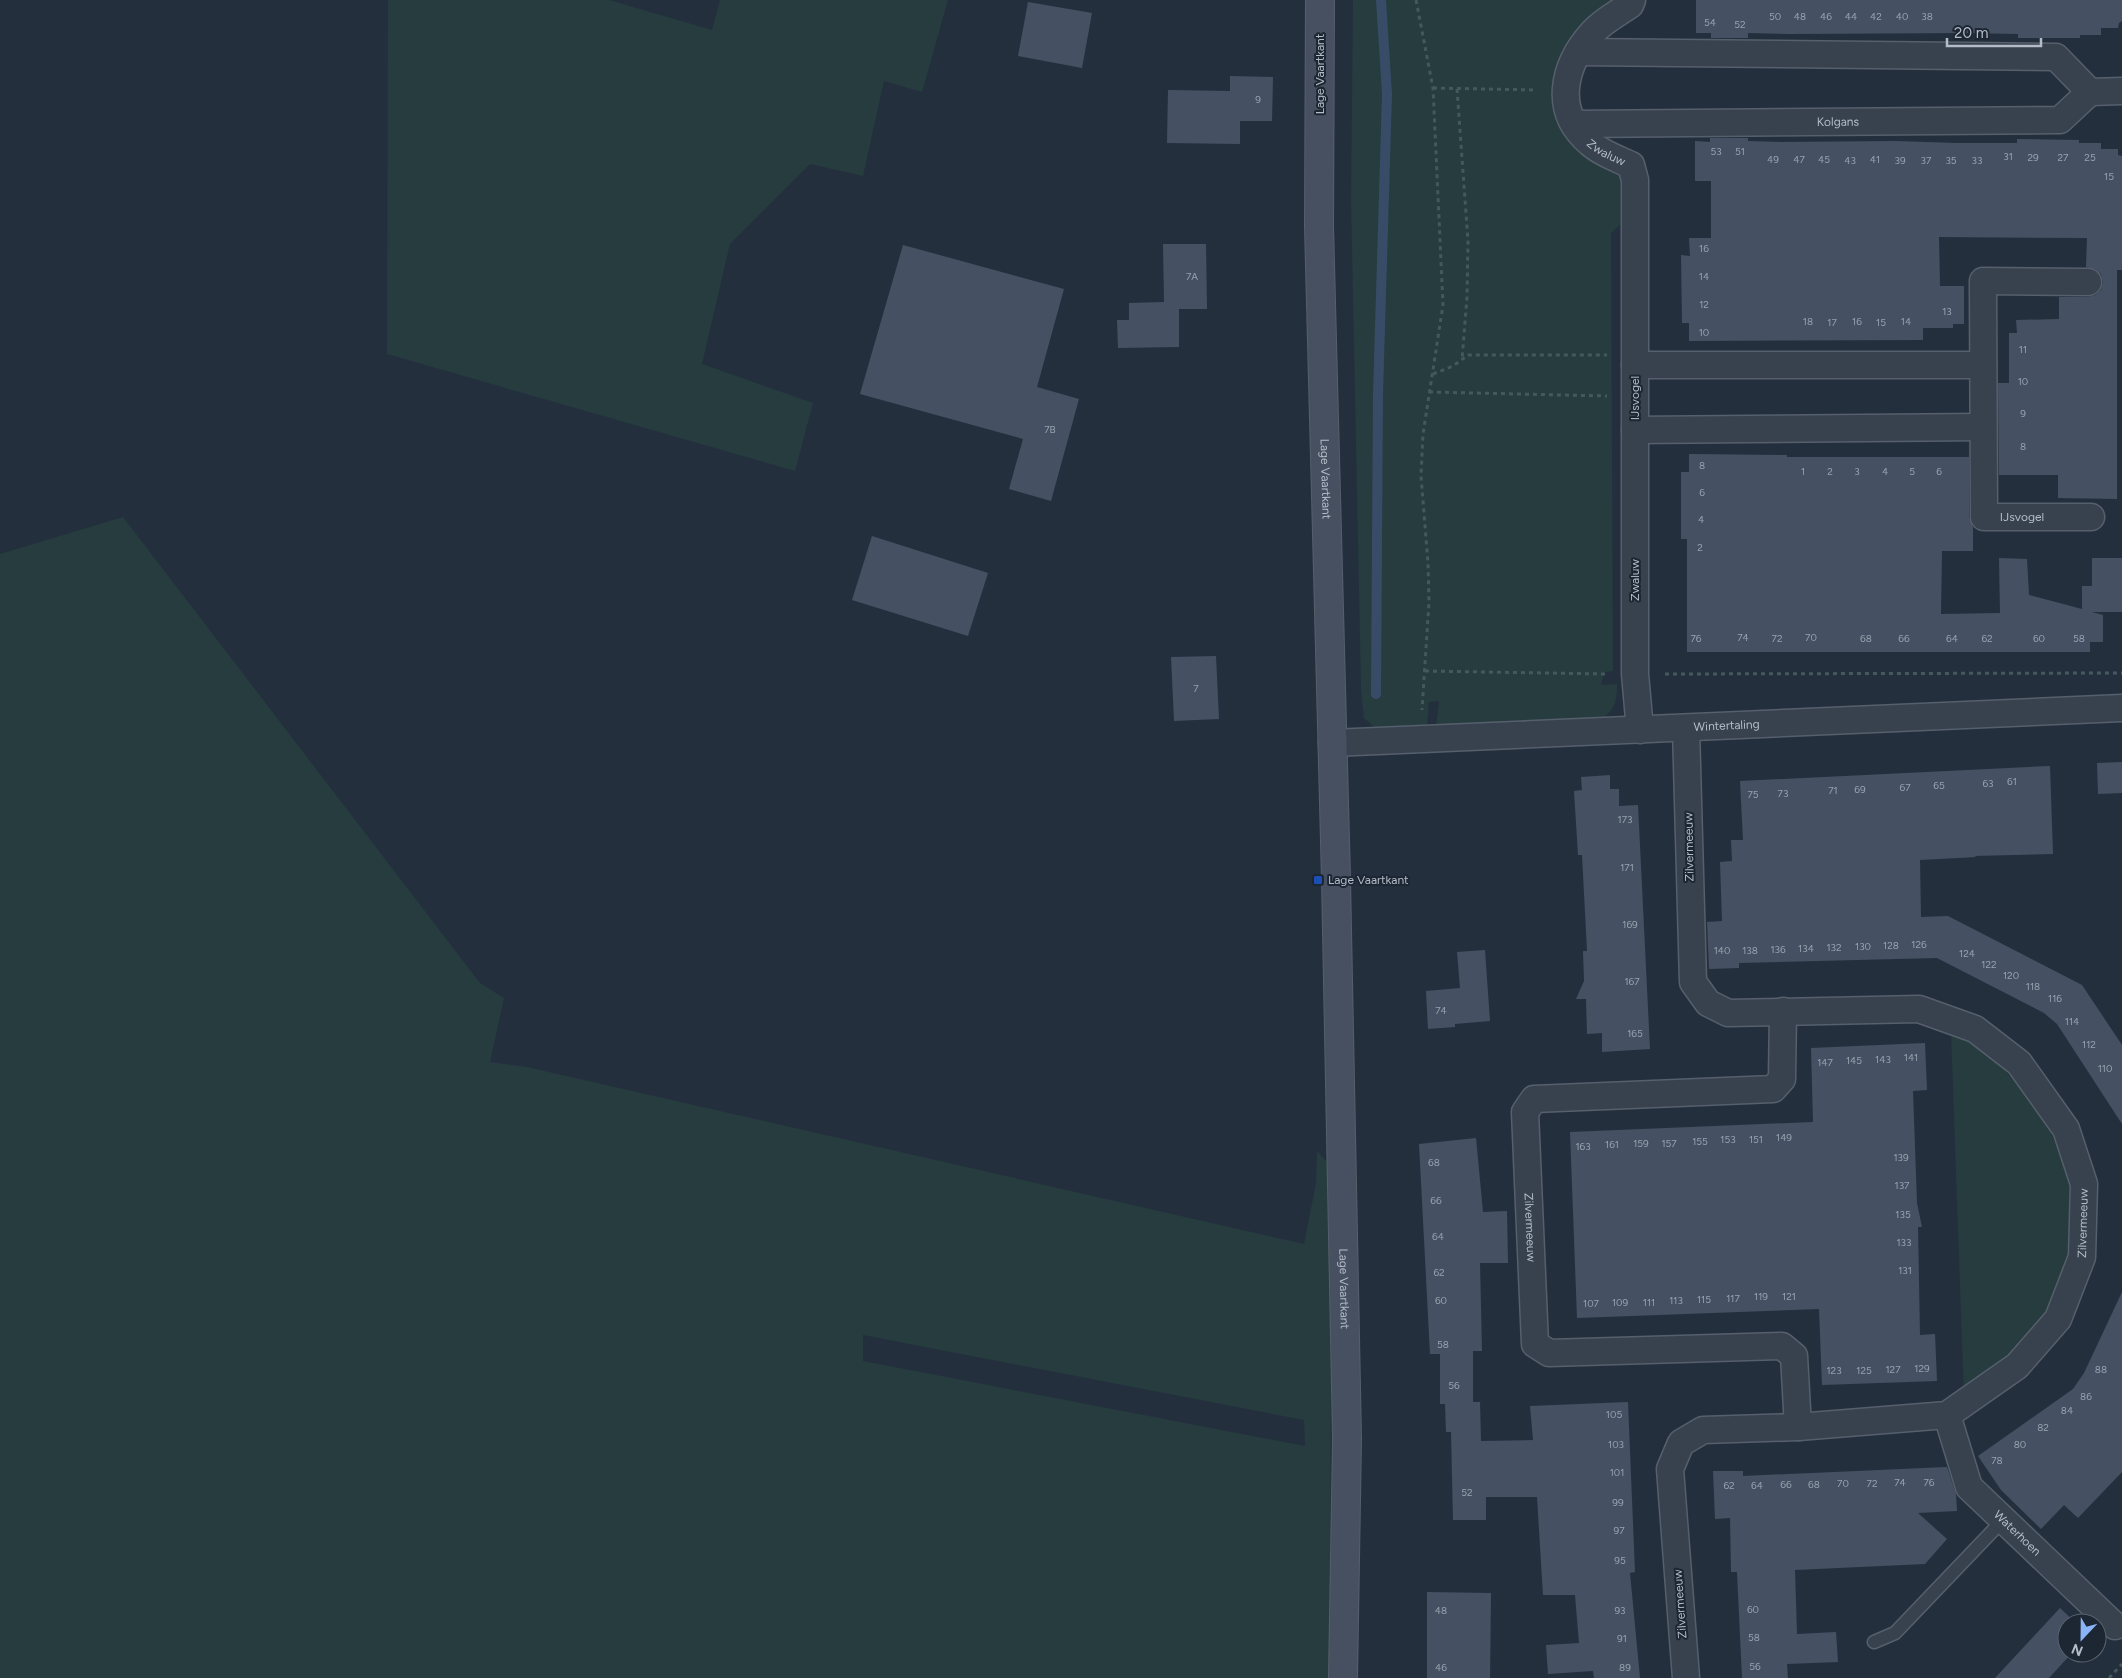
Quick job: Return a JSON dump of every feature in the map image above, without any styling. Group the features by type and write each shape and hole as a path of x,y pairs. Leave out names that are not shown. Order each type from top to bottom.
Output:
{"street":[{"name":"Lage Vaartkant","path":"1320,0 1319,236 1347,1439 1343,1678"},
{"name":"Zwaluw","path":"1632,0 1630,5 1594,31 1578,52 1568,74 1565,90 1567,108 1574,124 1591,144 1631,165 1635,180 1635,360"},
{"path":"1578,52 2056,57 2090,92 2122,91"},
{"name":"Kolgans","path":"1574,124 2060,120 2090,92"},
{"name":"IJsvogel","path":"2088,282 1983,282 1984,517 2091,517"},
{"name":"IJsvogel","path":"1983,364 1635,360 1635,430 1984,427"},
{"name":"Zwaluw","path":"1635,430 1635,674 1640,730"},
{"name":"Wintertaling","path":"1332,743 1686,729 2122,708"},
{"name":"Zilvermeeuw","path":"1686,729 1693,982 1708,1003 1728,1013 1919,1009 1975,1029 2020,1063 2066,1128 2084,1184 2082,1257 2058,1318 2017,1366 1947,1415 1798,1427 1703,1430 1681,1443 1670,1468 1686,1678"},
{"name":"Zilvermeeuw","path":"1783,1011 1782,1079 1773,1089 1534,1099 1525,1112 1535,1344 1549,1354 1782,1346 1794,1356 1798,1427"},
{"name":"Waterhoen","path":"1947,1415 1968,1487 2119,1629"}],"lane":[{"path":"1874,1642 1895,1633 2003,1520"}],"path":[{"path":"1416,0 1434,88 1443,305 1423,434 1421,476 1429,602 1419,740"},
{"path":"1434,88 1565,90"},
{"path":"1457,89 1468,241 1467,297 1462,360"},
{"path":"1432,374 1462,360 1468,355 1635,360"},
{"path":"1428,392 1635,396"},
{"path":"1425,670 1635,674 2122,673"},
{"path":"2109,1678 2122,1664"}],"green space":[{"path":"388,0 609,0 712,30 720,0 948,0 922,92 884,81 863,176 810,164 730,244 702,364 813,403 795,471 387,354"},
{"path":"1353,0 1615,0 1553,90 1621,170 1622,223 1611,233 1613,671 1604,672 1601,685 1617,684 1617,690 1613,707 1603,718 1436,727 1439,701 1429,702 1427,726 1375,728 1364,718 1361,688 1351,201"},
{"path":"123,517 480,983 504,998 490,1062 527,1067 1304,1244 1316,1183 1317,1151 1332,1167 1336,1200 1331,1366 1330,1678 0,1678 0,554","holes":["863,1335 1304,1420 1305,1446 863,1361"]},
{"path":"1951,1031 1954,1031 1997,1061 2040,1111 2060,1152 2074,1197 2076,1240 2060,1290 2036,1329 2005,1367 1964,1398"}],"building":[{"path":"1696,0 2122,0 2122,21 2119,23 2118,28 2101,28 2101,35 2080,35 2080,38 2018,38 2018,34 1967,33 1748,33 1748,38 1711,38 1711,33 1696,33"},
{"path":"1028,2 1092,13 1082,68 1018,56"},
{"path":"1230,76 1273,77 1272,121 1240,121 1240,144 1167,143 1168,90 1230,91"},
{"path":"1710,138 1748,138 1748,141 1780,142 1896,141 1956,143 2017,143 2017,139 2079,140 2079,143 2101,143 2101,149 2118,149 2118,155 2122,156 2122,270 2117,270 2117,499 2058,498 2058,475 1999,475 1998,383 2009,383 2009,333 2017,333 2016,320 2059,319 2059,297 2088,297 2095,295 2101,290 2103,282 2101,274 2095,269 2086,267 2087,238 1939,237 1940,286 1964,286 1964,324 1953,324 1953,328 1923,328 1923,340 1689,341 1689,323 1682,323 1681,255 1690,256 1689,238 1711,238 1711,181 1695,181 1695,141 1710,142"},
{"path":"1163,244 1206,244 1207,309 1179,309 1179,347 1118,348 1117,320 1129,320 1129,303 1164,302"},
{"path":"903,245 1064,289 1037,387 1079,399 1051,501 1009,489 1023,439 860,394"},
{"path":"1689,454 1787,455 1787,457 1969,457 1969,517 1973,527 1973,551 1942,551 1941,614 2000,613 1999,558 2027,559 2029,595 2082,609 2082,586 2092,586 2092,558 2122,558 2122,612 2092,612 2103,615 2103,642 2090,642 2090,652 1687,652 1687,539 1681,539 1681,472 1689,472"},
{"path":"872,536 988,573 968,636 852,600"},
{"path":"1216,656 1219,719 1174,721 1171,657"},
{"path":"2122,762 2122,793 2098,794 2097,763"},
{"path":"2050,766 2053,854 1974,856 1977,857 1920,860 1921,917 1948,916 2082,985 2122,1045 2122,1124 2057,1024 2044,1013 1937,958 1739,963 1739,968 1709,969 1707,922 1722,921 1720,862 1732,861 1731,840 1743,840 1740,781"},
{"path":"1610,775 1610,789 1619,789 1619,806 1638,805 1650,1049 1602,1052 1602,1033 1587,1034 1586,999 1576,999 1584,981 1583,951 1587,951 1582,855 1578,855 1574,791 1582,790 1581,777"},
{"path":"1485,950 1490,1021 1455,1024 1455,1027 1428,1029 1426,991 1460,988 1457,952"},
{"path":"1925,1043 1927,1090 1913,1091 1917,1203 1922,1227 1918,1227 1920,1335 1935,1334 1937,1381 1822,1385 1819,1309 1577,1318 1570,1132 1813,1122 1811,1048"},
{"path":"1476,1138 1483,1212 1507,1211 1508,1263 1480,1263 1482,1351 1473,1351 1473,1402 1480,1402 1481,1441 1533,1440 1530,1406 1628,1402 1635,1572 1630,1573 1640,1678 1594,1678 1593,1671 1548,1674 1546,1645 1579,1643 1575,1595 1543,1595 1537,1497 1486,1497 1486,1520 1453,1520 1451,1432 1446,1432 1445,1404 1440,1404 1440,1354 1430,1354 1419,1144"},
{"path":"2122,1292 2122,1472 2078,1518 2064,1505 2041,1529 2001,1490 1978,1456 2073,1389 2084,1373"},
{"path":"1947,1467 1956,1494 1957,1511 1918,1513 1947,1539 1925,1564 1795,1570 1797,1634 1836,1632 1838,1662 1787,1664 1788,1678 1742,1678 1737,1572 1731,1572 1730,1518 1715,1519 1713,1471 1743,1471 1743,1476"},
{"path":"1427,1592 1491,1593 1490,1678 1427,1678"},
{"path":"2060,1608 2065,1613 2057,1613 2057,1663 2063,1663 2049,1678 1995,1678"}],"waterway":[{"path":"1376,694 1378,394 1387,94 1381,0"}],"place":[{"name":"Lage Vaartkant","path":"1318,880"}]}
